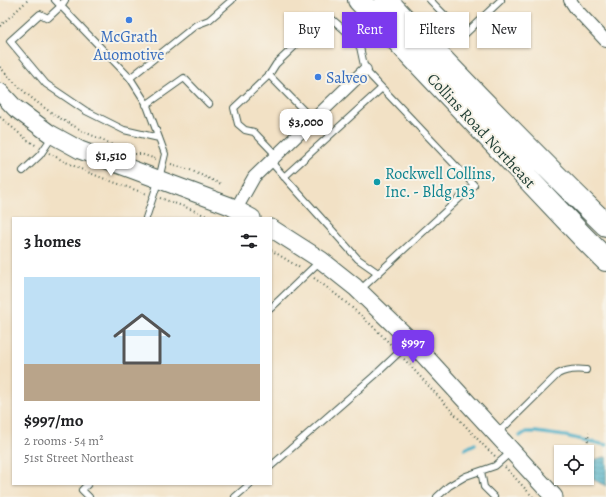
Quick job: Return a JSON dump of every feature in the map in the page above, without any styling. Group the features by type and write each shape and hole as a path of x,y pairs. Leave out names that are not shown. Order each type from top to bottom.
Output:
{"highway":[{"name":"Collins Road Northeast","path":"360,0 606,260"},
{"name":"Collins Road Northeast","path":"386,0 539,160 606,225"},
{"path":"539,160 606,221"},
{"path":"582,236 606,269"}],"street":[{"path":"570,0 576,9 606,41"},
{"path":"236,209 254,177 365,70"},
{"path":"0,92 15,108 49,133 80,150 230,206 250,217"},
{"path":"272,229 321,260 359,291 412,341 497,434 506,456 554,497"}],"lane":[{"path":"55,0 130,78 146,105 165,154 159,179 146,217"},
{"path":"65,0 61,6 48,18 40,14 10,41 46,84 86,111 124,130 159,138"},
{"path":"130,78 196,25 209,20 232,0"},
{"path":"430,0 464,35 501,0"},
{"path":"359,291 474,185 365,70 360,47 348,33 334,20 326,19 320,22 276,64 269,75 234,108 238,124 245,130 254,132 273,158 284,177 348,249 358,259 378,273"},
{"path":"269,75 313,120"},
{"path":"146,105 184,78 209,104"},
{"path":"284,177 382,88"},
{"path":"23,171 40,155 53,135"},
{"path":"272,307 321,260"},
{"path":"272,465 412,341"},
{"path":"497,434 558,374 570,369 586,370"},
{"path":"437,497 449,486 466,476 495,466 506,456"},
{"path":"481,471 484,487 494,497"},
{"path":"78,485 89,497"},
{"path":"82,490 87,485"},
{"path":"235,497 249,485"}],"path":[{"path":"0,26 28,0"},
{"path":"0,67 31,97 56,116 111,144 117,150"},
{"path":"128,154 141,154 163,161 190,170 221,184"},
{"path":"272,251 307,273 346,302 364,318 399,353 484,446 493,454 506,456 533,497"},
{"path":"587,445 589,433"}],"water":[{"path":"606,457 606,486 594,480 594,461"}],"waterway":[{"path":"520,436 526,432 536,432 565,436 606,445"},
{"path":"465,449 475,444"}],"place":[{"name":"McGrath Auomotive","path":"129,20"},
{"name":"Salveo","path":"318,77"},
{"name":"Rockwell Collins, Inc. - Bldg 183","path":"377,182"}]}
